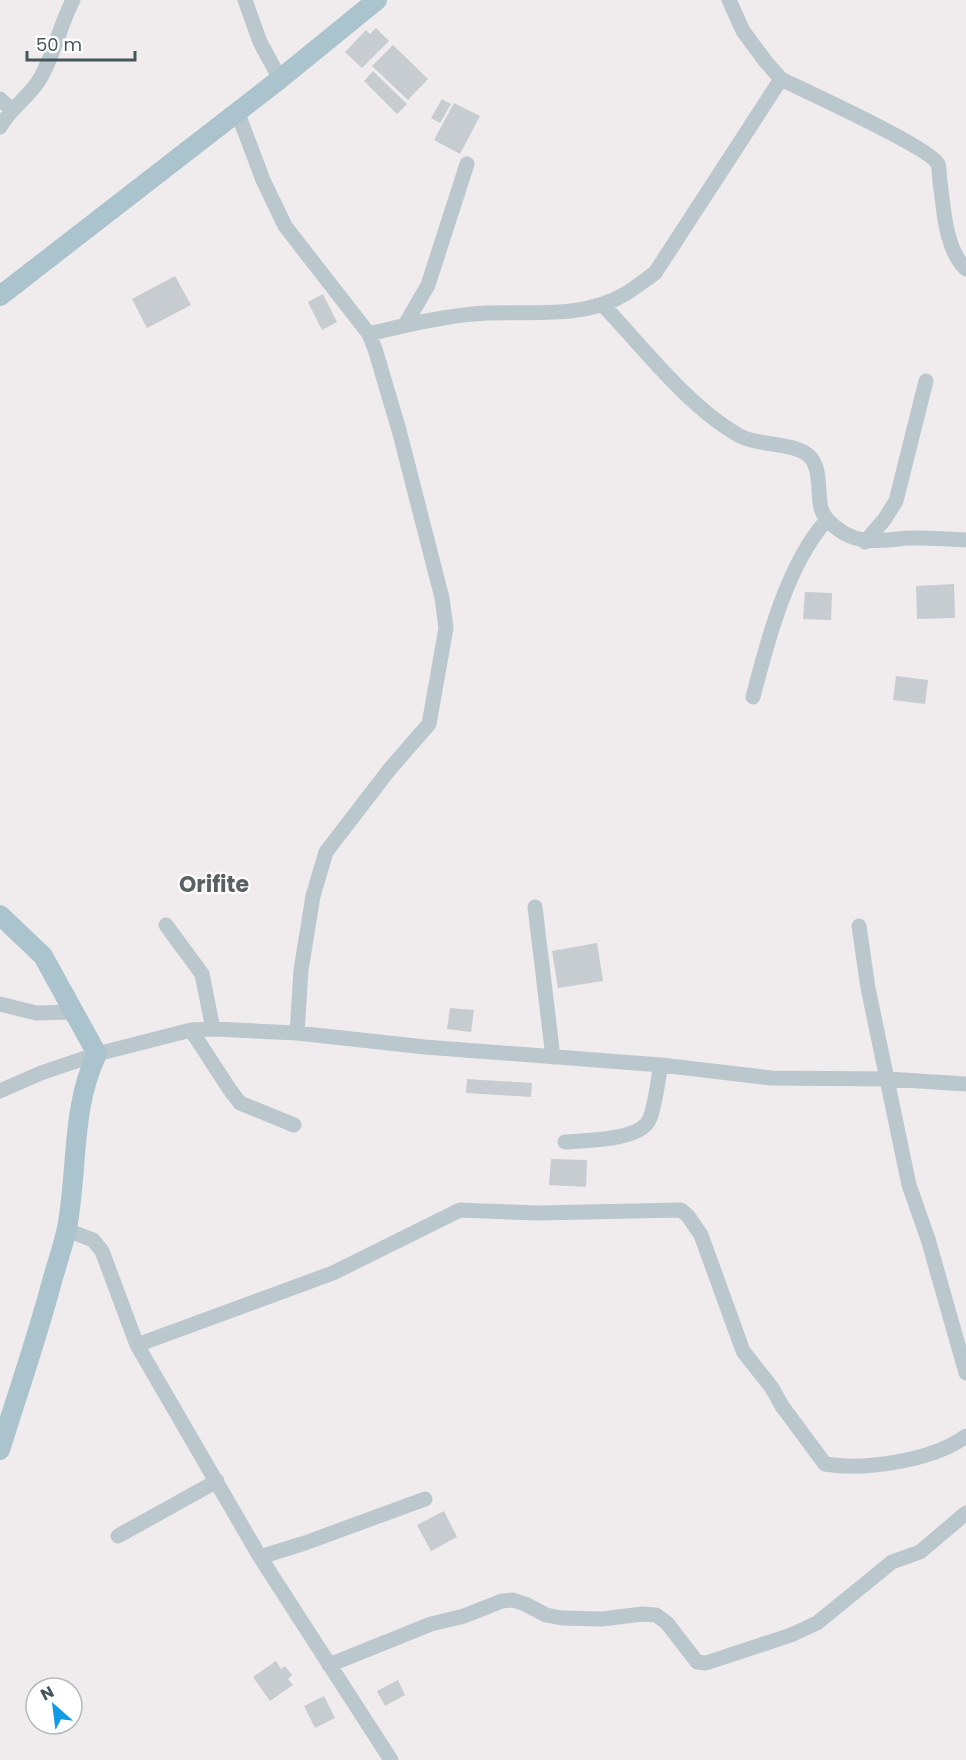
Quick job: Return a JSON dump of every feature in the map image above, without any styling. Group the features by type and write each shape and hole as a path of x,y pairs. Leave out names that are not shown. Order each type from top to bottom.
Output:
{"main road":[{"path":"0,296 280,79 377,0"},
{"path":"0,915 43,956 97,1054 81,1097 73,1185 66,1230 45,1308 0,1450"}],"street":[{"path":"0,127 39,80 55,49 73,0"},
{"path":"245,0 260,42 280,79"},
{"path":"729,0 742,31 781,79 929,154 937,164 947,228 958,260 966,269"},
{"path":"369,334 405,325 484,313 554,314 602,304 624,295 655,273 781,79"},
{"path":"0,99 12,110"},
{"path":"237,111 263,180 285,226 369,334 399,430 442,598 446,628 429,724 389,770 326,852 313,896 303,960 297,1033"},
{"path":"405,325 428,285 467,164"},
{"path":"602,304 683,391 726,428 743,438 798,450 809,456 815,465 821,510 827,520 845,535 864,542 914,538 966,540"},
{"path":"864,542 884,520 896,501 926,381"},
{"path":"753,697 764,654 795,568 812,536 827,520"},
{"path":"535,907 553,1057"},
{"path":"166,925 202,974 213,1029"},
{"path":"860,926 868,988 909,1185 928,1239 966,1373"},
{"path":"0,1004 36,1013 74,1012"},
{"path":"0,1091 41,1073 97,1054 191,1030 213,1029 297,1033 425,1047 661,1065 771,1078 888,1079 966,1084"},
{"path":"191,1030 240,1103 294,1125"},
{"path":"565,1142 626,1136 642,1129 650,1120 661,1065"},
{"path":"137,1345 333,1273 460,1210 537,1213 681,1210 701,1235 744,1351 825,1464 846,1468 874,1466 927,1454 954,1445 966,1436"},
{"path":"66,1230 93,1240 102,1251 137,1345 261,1557 392,1760"},
{"path":"118,1536 217,1481"},
{"path":"261,1557 425,1499"},
{"path":"329,1665 431,1624 464,1616 502,1601 513,1600 546,1615 562,1618 602,1619 642,1614 656,1615 667,1623 698,1662 706,1663 791,1635 817,1623 892,1563 920,1552 966,1512"}],"building":[{"path":"376,28 389,41 362,68 345,52 366,30 370,34"},
{"path":"393,45 428,79 408,100 372,66"},
{"path":"373,71 407,104 397,114 364,81"},
{"path":"442,99 451,104 440,123 431,118"},
{"path":"454,103 480,116 460,154 434,140"},
{"path":"175,276 191,305 147,328 132,299"},
{"path":"323,294 337,322 322,330 308,302"},
{"path":"954,584 955,618 917,619 916,586"},
{"path":"805,592 832,593 831,620 803,619"},
{"path":"896,676 928,680 925,704 893,700"},
{"path":"597,943 603,981 558,988 552,951"},
{"path":"450,1008 474,1010 471,1032 447,1029"},
{"path":"467,1079 532,1083 531,1097 466,1093"},
{"path":"551,1159 587,1160 586,1187 549,1185"},
{"path":"444,1511 457,1537 431,1551 417,1525"},
{"path":"276,1661 281,1669 285,1666 292,1675 288,1679 293,1685 270,1701 253,1677"},
{"path":"398,1680 405,1695 385,1706 377,1691"},
{"path":"324,1696 335,1718 315,1728 304,1706"}],"district":[{"name":"Orifite","path":"214,884"}]}
